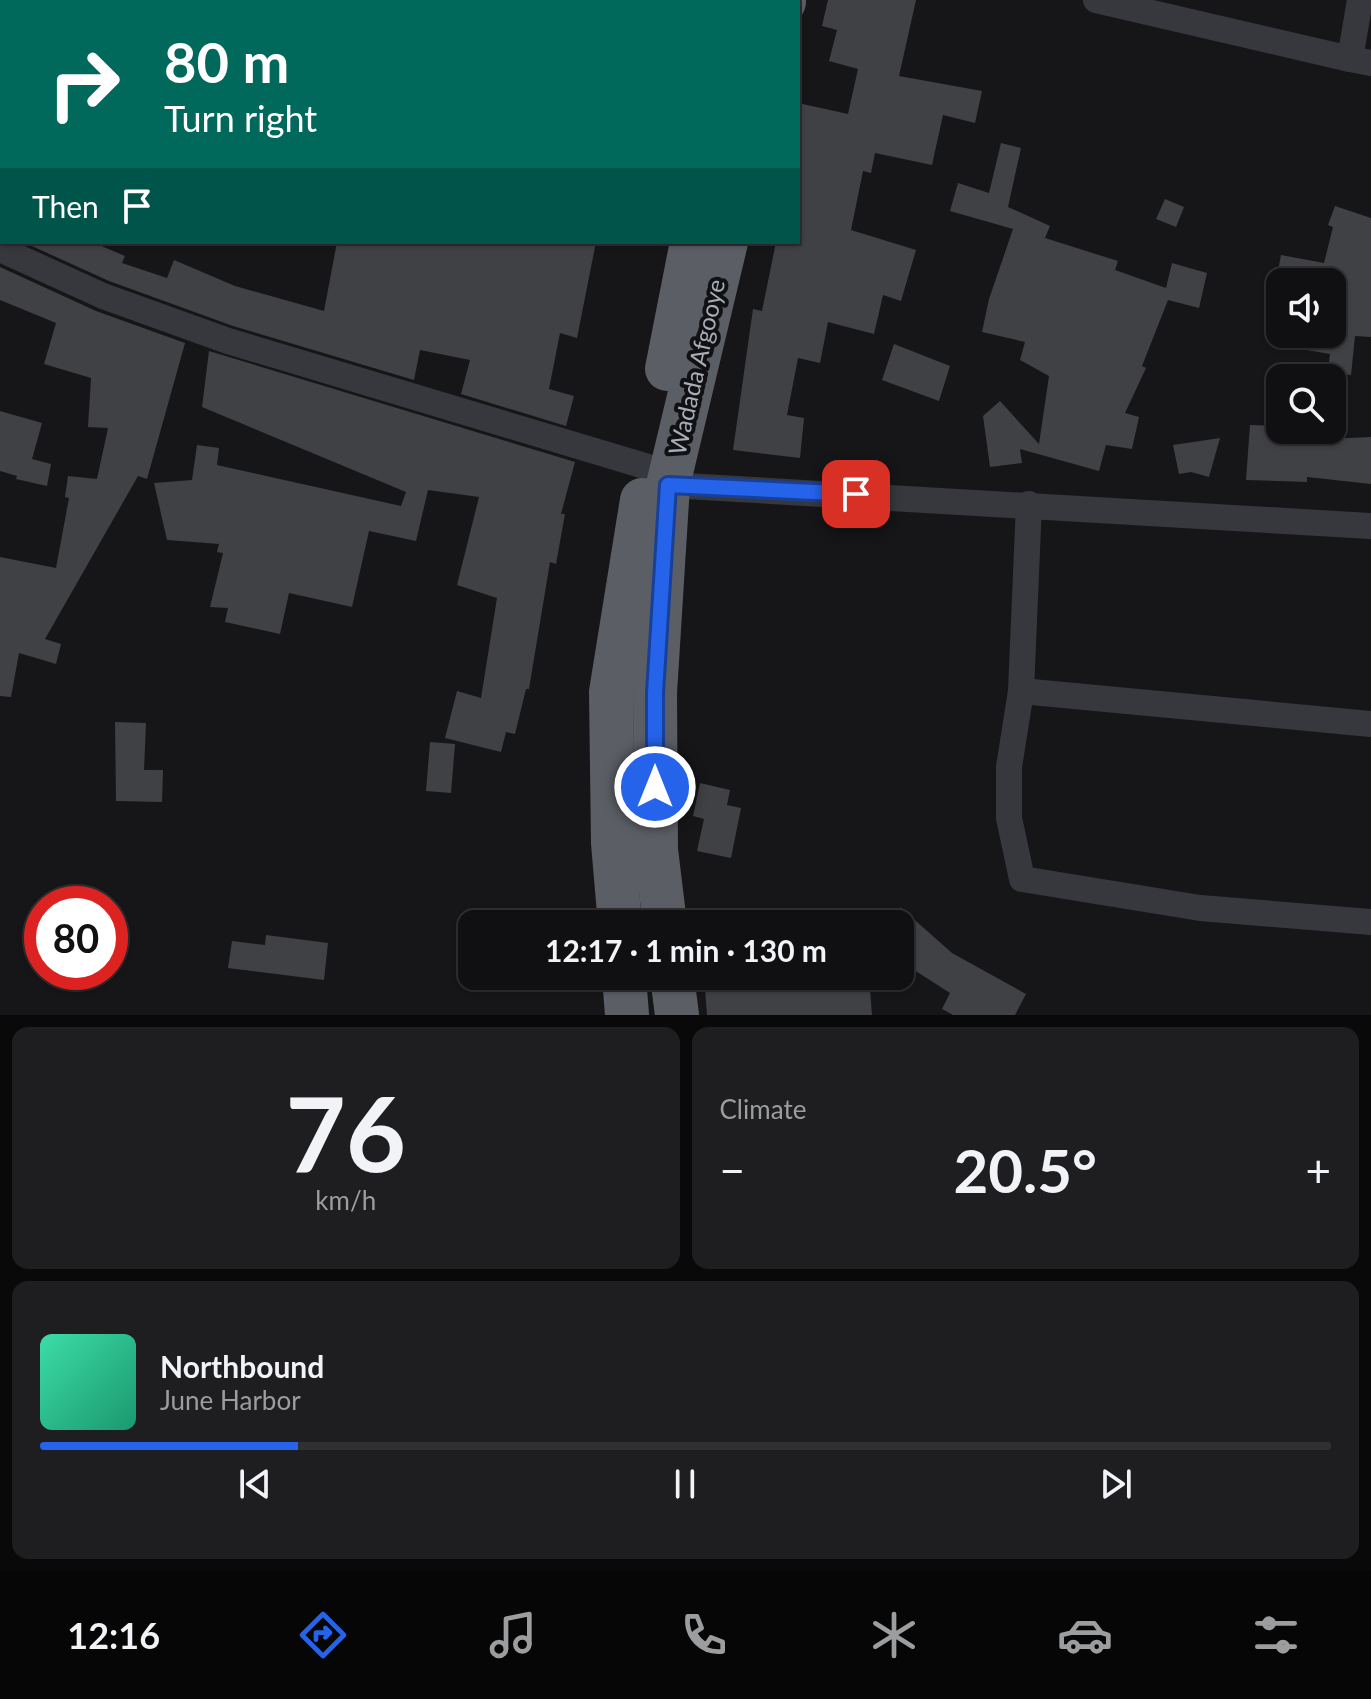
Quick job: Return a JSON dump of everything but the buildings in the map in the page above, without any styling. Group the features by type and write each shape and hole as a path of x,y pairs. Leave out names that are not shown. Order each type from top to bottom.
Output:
{"highway":[{"name":"Wadada Afgooye","path":"663,910 656,850 658,476 692,244"},
{"name":"Wadada Afgooye","path":"619,910 613,843 611,692 658,476 725,244"},
{"path":"625,990 627,1015"},
{"path":"674,990 677,1015"}],"street":[{"path":"1096,0 1361,61 1360,0"},
{"path":"0,249 103,296 228,341 658,476 1371,526"},
{"path":"1029,504 1021,691 1009,767 1009,818 1022,879 1200,908 1371,922"},
{"path":"1021,691 1371,724"}],"route":[{"path":"655,787 655,693 668,485 856,494"}]}
